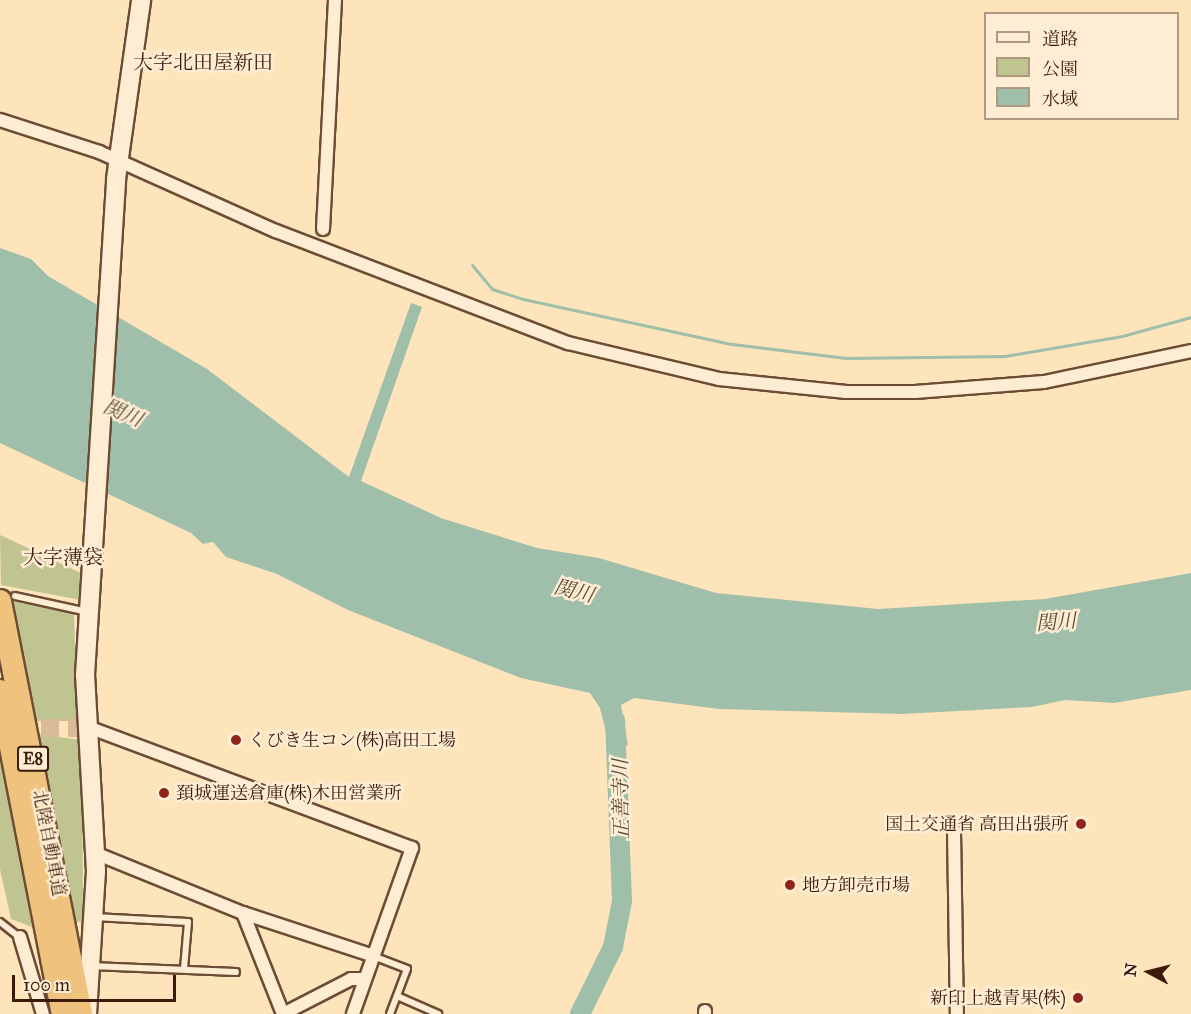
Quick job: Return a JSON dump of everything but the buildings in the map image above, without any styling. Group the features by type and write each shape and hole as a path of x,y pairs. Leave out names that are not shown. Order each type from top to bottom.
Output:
{"highway":[{"name":"北陸自動車道","path":"8,599 55,919 63,1014"},
{"name":"北陸自動車道","path":"0,692 55,919 81,1014"}],"street":[{"path":"87,1014 94,917 95,853 83,728 89,612 116,179 141,0"},
{"path":"323,229 335,0"},
{"path":"0,120 118,160 276,231 568,343 719,379 846,393 942,390 1044,382 1191,351"},
{"path":"83,728 412,848 371,955 353,1014"},
{"path":"954,831 957,1014"},
{"path":"95,853 243,913 371,955"},
{"path":"243,913 283,1014 351,979 363,979"},
{"path":"20,937 43,1014"}],"lane":[{"path":"8,599 89,612"},
{"path":"94,917 188,922 184,969"},
{"path":"0,922 20,937"},
{"path":"371,955 406,969 390,1014"},
{"path":"90,966 236,972"},
{"path":"397,996 438,1014"}],"green space":[{"path":"0,535 81,573 81,600 1,585"},
{"path":"11,601 74,614 77,721 34,721"},
{"path":"34,734 82,740 83,921 71,923"},
{"path":"0,757 32,927 11,919 0,869"}],"water":[{"name":"関川","path":"0,248 31,259 48,276 207,369 349,477 411,303 422,307 361,481 441,518 537,548 599,558 716,593 878,609 1045,599 1191,573 1191,690 1114,703 1065,700 1032,707 903,714 719,709 634,698 621,705 628,745 610,748 600,708 590,693 521,678 348,610 277,574 226,557 213,542 203,544 191,533 0,443"}],"waterway":[{"path":"472,265 492,289 523,299 732,344 846,358 1005,356 1122,336 1191,317"},
{"name":"正善寺川","path":"580,1014 613,947 622,901 615,720"}],"tunnel":[{"path":"14,728 78,728"}],"place":[{"name":"くびき生コン(株)高田工場","path":"236,740"},
{"name":"頚城運送倉庫(株)木田営業所","path":"164,793"},
{"name":"国土交通省 高田出張所","path":"1081,824"},
{"name":"地方卸売市場","path":"790,885"},
{"name":"新印上越青果(株)","path":"1078,998"}],"district":[{"name":"大字北田屋新田","path":"203,62"},
{"name":"大字薄袋","path":"63,557"}]}
